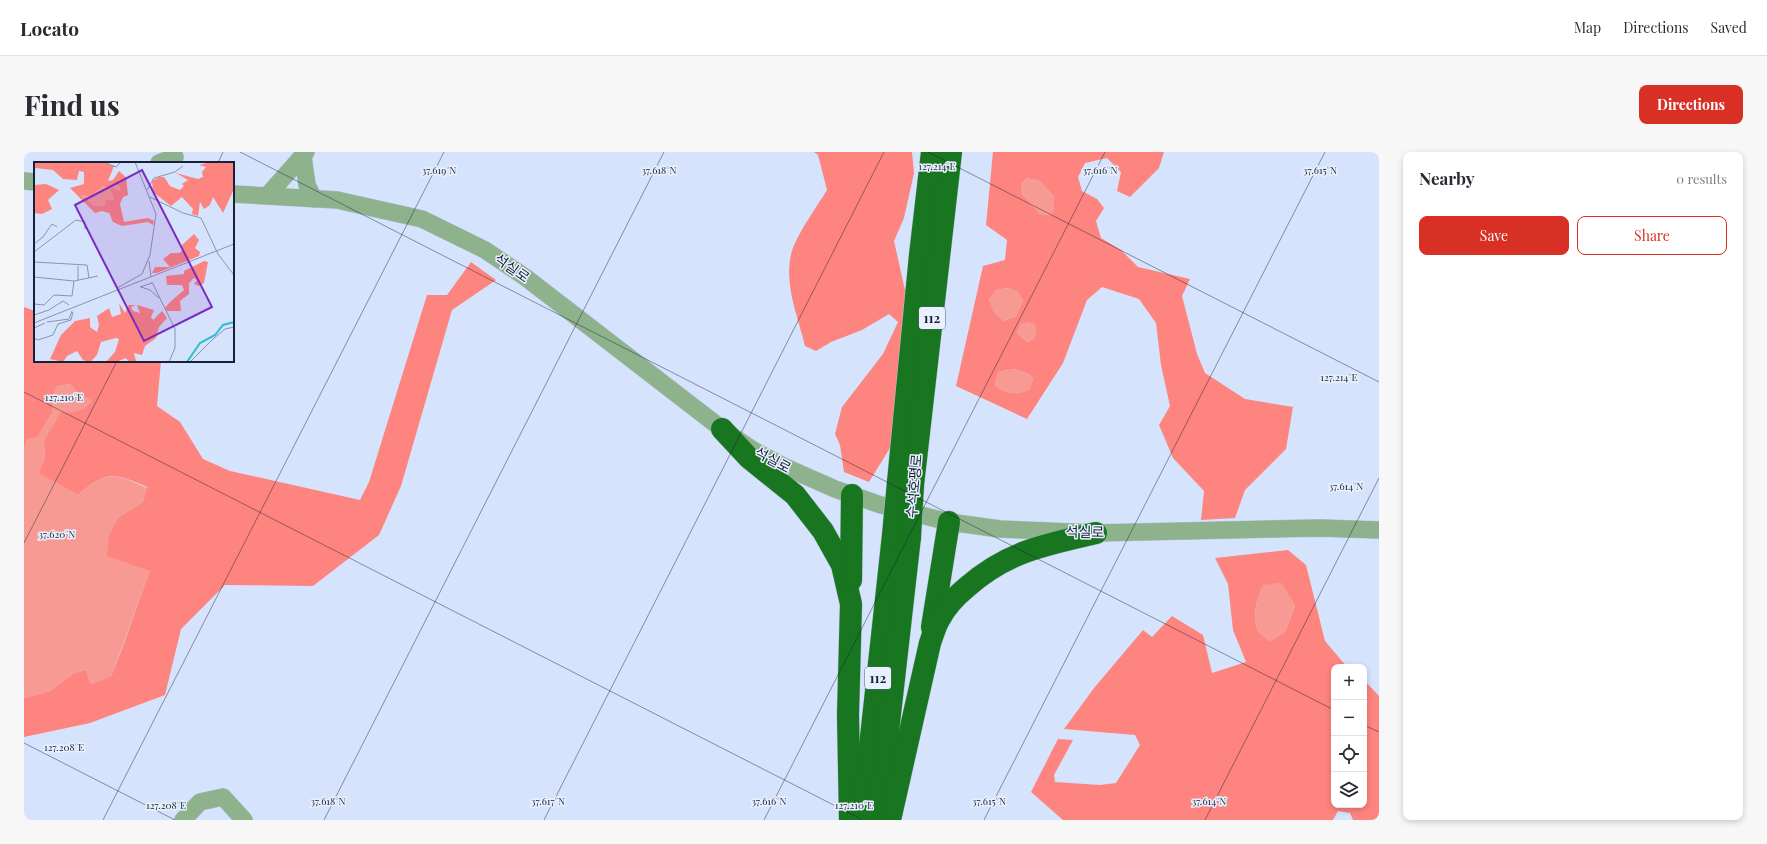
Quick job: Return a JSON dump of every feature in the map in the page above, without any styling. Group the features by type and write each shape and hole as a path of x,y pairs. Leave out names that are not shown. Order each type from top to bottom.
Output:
{"highway":[{"name":"수석호평로","path":"878,820 906,483 920,255 932,152"},
{"name":"수석호평로","path":"906,483 951,152"},
{"path":"722,429 749,458 795,495 823,531 842,565 851,604"},
{"path":"850,820 848,715 852,495"},
{"path":"890,820 930,642 948,522"},
{"path":"930,642 939,619 958,595 985,572 1018,554 1046,545 1096,533"},
{"name":"수석호평로","path":"862,820 901,536"}],"street":[{"path":"267,196 304,154"},
{"path":"304,154 307,185 314,199"},
{"path":"162,162 175,157"},
{"path":"24,181 34,182"},
{"name":"석실로","path":"234,194 337,200 422,219 485,250 526,277 722,429 753,450 810,479 881,505 948,522 1000,529 1096,533 1320,528 1379,530"},
{"path":"183,820 200,802 223,797 244,820"}],"shaded area":[{"path":"814,152 912,152 914,173 904,218 894,241 907,299 897,408 890,448 869,482 844,472 840,445 835,434 842,407 883,354 898,322 889,314 862,330 831,342 816,351 805,346 793,301 789,278 789,266 793,248 797,240 827,190 818,155"},
{"path":"993,152 1164,152 1159,168 1130,197 1117,191 1121,172 1107,158 1085,163 1078,177 1082,191 1097,199 1104,208 1096,221 1101,238 1121,250 1138,267 1190,279 1182,296 1197,354 1205,373 1245,399 1293,407 1286,449 1245,490 1235,518 1201,520 1204,491 1173,458 1159,425 1170,406 1161,365 1156,323 1139,299 1102,287 1087,300 1063,363 1027,419 956,386 983,266 1005,260 1007,240 986,225","holes":["1027,178 1040,181 1054,197 1054,209 1050,215 1040,214 1021,193 1021,184","1008,288 1018,292 1023,301 1016,316 1004,321 994,312 989,300 996,290","1029,322 1035,325 1036,333 1034,339 1026,342 1017,333 1021,324","1014,369 1029,374 1033,378 1030,389 1021,393 1012,393 1003,390 995,385 998,372"]},
{"path":"1027,178 1040,181 1054,197 1054,209 1050,215 1040,214 1021,193 1021,184"},
{"path":"471,262 496,280 452,310 401,486 379,535 313,586 225,585 181,629 165,695 90,723 24,737 24,698 50,691 74,673 86,670 91,684 111,676 150,571 107,556 109,536 119,517 143,502 147,487 127,479 111,476 96,481 78,495 39,473 45,458 44,441 61,412 70,413 78,411 92,401 79,394 70,384 57,386 52,397 53,410 37,437 27,439 24,450 24,307 34,311 34,362 161,362 157,406 180,422 203,459 230,471 360,500 369,482 427,295 447,295"},
{"path":"1008,288 1018,292 1023,301 1016,316 1004,321 994,312 989,300 996,290"},
{"path":"1029,321 1035,325 1036,333 1034,339 1025,342 1017,334 1021,324"},
{"path":"1014,369 1029,374 1033,378 1030,389 1021,393 1012,393 1007,392 995,385 998,372"},
{"path":"70,384 79,394 92,401 84,408 73,414 44,441 45,458 40,473 78,495 96,481 111,476 127,479 147,488 143,502 119,517 150,571 111,676 91,684 86,670 74,673 50,691 24,698 24,450 27,439 53,410 52,397 57,386"},
{"path":"1288,550 1306,565 1325,641 1344,664 1331,664 1331,808 1367,808 1367,683 1379,696 1379,820 1353,820 1350,813 1338,811 1333,820 1063,820 1031,792 1058,739 1073,740 1054,775 1055,782 1100,785 1116,783 1140,745 1135,735 1064,729 1094,688 1143,630 1152,637 1172,616 1203,635 1212,673 1246,662 1233,630 1228,584 1215,558","holes":["1281,583 1295,605 1285,632 1270,641 1260,633 1257,628 1255,616 1257,603 1263,585"]},
{"path":"1281,583 1295,604 1285,632 1270,641 1260,633 1255,623 1257,602 1263,584"}]}
